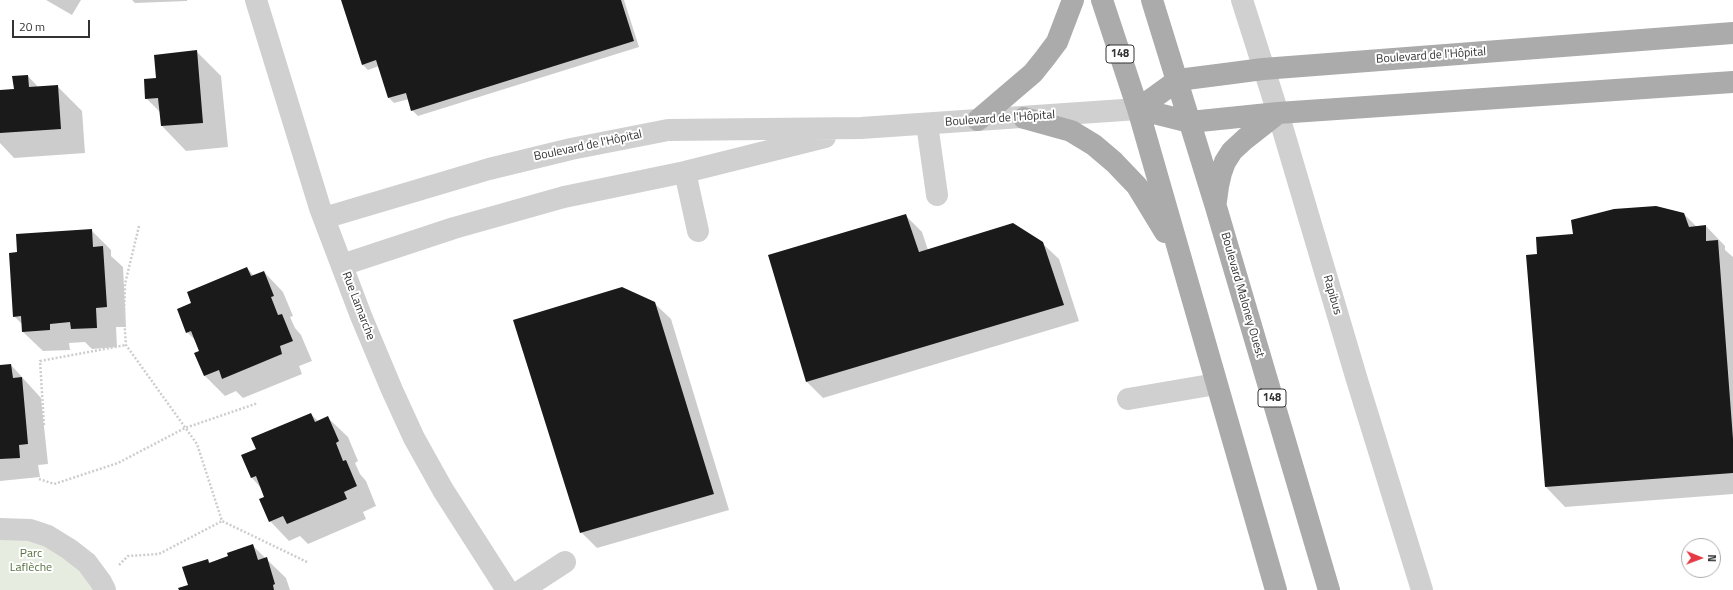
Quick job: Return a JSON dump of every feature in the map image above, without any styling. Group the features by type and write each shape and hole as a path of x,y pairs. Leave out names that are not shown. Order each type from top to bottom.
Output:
{"main road":[{"path":"978,120 1033,73 1045,58 1057,42 1073,0"},
{"name":"148","path":"1102,0 1138,109 1178,253 1276,590"},
{"name":"Boulevard Maloney Ouest","path":"1152,0 1178,80 1329,590"},
{"name":"Boulevard de l'Hôpital","path":"1138,109 1178,80 1263,69 1733,33"},
{"name":"Boulevard de l'Hôpital","path":"1138,109 1190,122 1278,113 1733,82"},
{"path":"1216,207 1218,186 1225,162 1244,138 1278,113"},
{"path":"1024,118 1071,131 1094,145 1114,162 1136,186 1178,253"}],"street":[{"name":"Rue Lamarche","path":"256,0 307,168 324,218 376,354 414,438 443,490 507,590"},
{"name":"Rapibus","path":"1242,0 1278,113 1357,380 1422,590"},
{"name":"Boulevard de l'Hôpital","path":"324,218 496,167 578,148 668,130 861,128 1138,109"},
{"path":"927,124 937,195"},
{"name":"Boulevard de l'Hôpital","path":"342,265 454,228 564,197 685,172 861,128"},
{"path":"685,172 698,231"},
{"path":"1128,398 1216,384"},
{"path":"0,529 30,530 48,536 69,549 87,563 103,586"},
{"path":"522,590 565,562"}],"path":[{"path":"139,226 125,284 124,318 126,345 197,444 222,521 307,562"},
{"path":"44,425 40,360 126,345"},
{"path":"39,479 54,484 118,463 185,428 258,403"},
{"path":"103,586 128,556 159,554 222,521"}],"green space":[{"name":"Parc Laflèche","path":"0,529 30,530 105,590 0,590"}],"building":[{"path":"341,0 621,0 634,41 411,111 406,93 388,98 376,60 362,65"},
{"path":"197,50 203,123 161,126 158,98 145,99 144,79 156,78 154,55"},
{"path":"28,75 29,87 58,85 61,129 0,133 0,90 14,89 12,76"},
{"path":"1656,206 1684,213 1689,227 1706,225 1706,241 1718,240 1733,439 1733,473 1545,487 1526,255 1537,254 1536,237 1573,234 1571,220 1614,209"},
{"path":"906,214 919,252 1013,223 1043,242 1064,305 806,382 768,255"},
{"path":"92,229 93,247 103,246 107,307 96,308 97,328 71,329 70,322 50,324 50,330 22,332 21,316 13,317 9,253 17,252 16,234"},
{"path":"247,267 251,276 264,271 274,296 271,297 278,315 282,314 293,341 280,346 282,354 222,379 219,370 204,376 194,353 199,351 191,331 186,333 177,309 191,303 187,292"},
{"path":"622,287 655,302 714,494 580,533 513,320"},
{"path":"11,364 13,378 22,377 28,444 19,445 20,458 0,459 0,365"},
{"path":"311,413 315,422 328,416 339,441 336,443 343,461 346,460 357,486 344,492 347,499 287,524 283,516 269,522 259,499 264,497 256,476 251,478 241,455 256,449 251,438"},
{"path":"253,544 258,560 267,557 275,584 273,585 274,590 179,590 178,588 188,585 182,567 208,559 209,563 228,556 227,553"}]}
